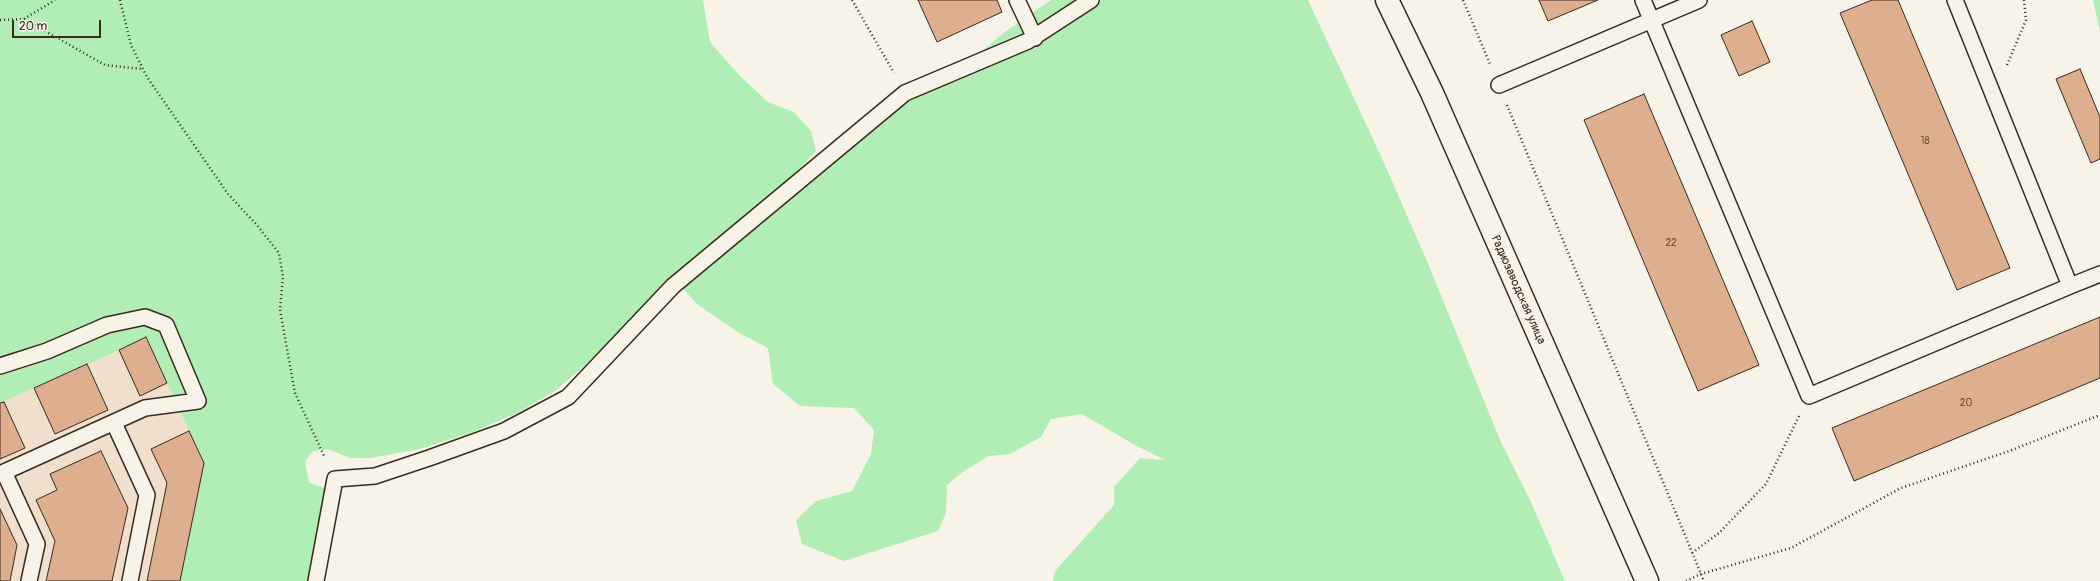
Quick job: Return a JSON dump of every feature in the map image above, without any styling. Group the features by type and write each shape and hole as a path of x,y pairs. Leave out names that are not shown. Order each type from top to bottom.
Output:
{"street":[{"name":"Радиозаводская улица","path":"1387,0 1432,93 1647,581"}],"lane":[{"path":"1017,0 1035,38"},
{"path":"316,581 335,479 375,476 428,458 504,431 568,397 673,286 905,93 1035,38 1091,0"},
{"path":"1643,0 1808,396 2100,274"},
{"path":"1499,86 1651,19 1699,0"},
{"path":"1955,0 2070,286"},
{"path":"0,366 46,351 107,325 145,317 166,325 198,401 145,408 2,473 37,544 29,581"},
{"path":"114,423 147,495 130,581"}],"path":[{"path":"0,20 24,19 55,0"},
{"path":"120,0 131,44 143,69 228,194 256,224 279,253 283,277 280,310 295,393 335,479"},
{"path":"852,0 905,93"},
{"path":"1463,0 1704,581"},
{"path":"1993,96 2026,20 2024,0"},
{"path":"24,19 105,65 143,69"},
{"path":"1692,554 1719,533 1766,484 1808,396"},
{"path":"1686,581 1701,574 1791,548 1901,488 2012,450 2100,415"}],"shaded area":[{"path":"146,337 204,463 180,581 0,581 0,403"}],"green space":[{"path":"0,0 703,0 710,42 740,76 768,102 794,112 811,131 816,151 795,174 667,282 592,359 555,391 519,412 473,432 420,449 371,458 350,458 328,449 313,451 305,461 309,483 325,488 307,581 180,581 204,463 146,338 0,403"},
{"path":"1051,0 1308,0 1381,156 1429,266 1500,440 1531,502 1565,581 1053,581 1055,571 1114,505 1114,487 1140,458 1165,460 1133,444 1082,414 1051,419 1041,437 1010,454 989,456 964,471 947,485 946,513 938,531 844,561 802,544 796,520 816,501 852,491 871,454 874,430 854,408 800,406 773,384 768,348 739,333 697,304 676,281 851,126 902,91 964,66 1005,32"},
{"path":"2093,0 2100,0 2100,31"}],"building":[{"path":"918,0 997,0 1002,12 937,42"},
{"path":"1539,0 1598,0 1548,21"},
{"path":"1872,0 1898,0 2010,268 1957,290 1840,13"},
{"path":"1752,21 1770,62 1739,76 1721,35"},
{"path":"2080,69 2100,117 2100,159 2091,163 2056,79"},
{"path":"1644,94 1759,365 1698,391 1584,120"},
{"path":"2100,317 2100,378 1854,481 1832,428"},
{"path":"146,337 167,383 140,396 119,350"},
{"path":"87,364 108,410 55,434 34,388"},
{"path":"4,402 25,448 0,459 0,403"},
{"path":"189,431 204,463 180,581 147,581 167,483 151,449"},
{"path":"101,451 128,508 112,581 46,581 55,541 36,500 57,490 50,474"},
{"path":"0,509 17,545 10,581 0,581"}]}
